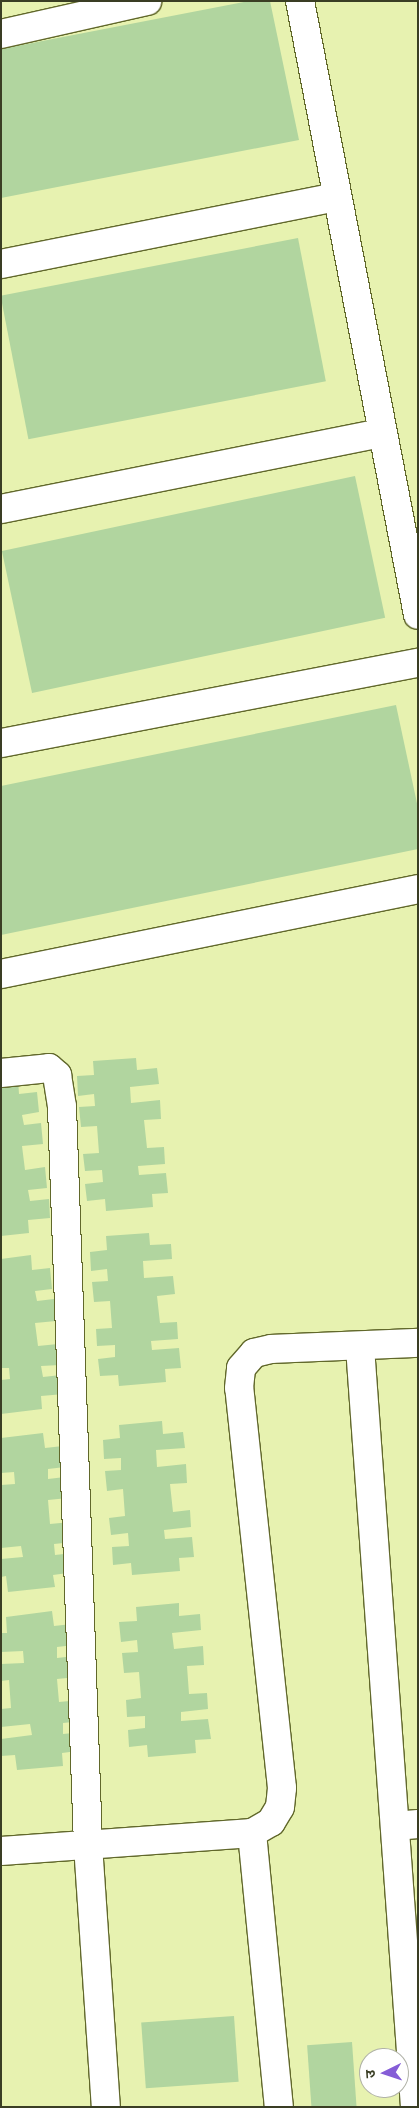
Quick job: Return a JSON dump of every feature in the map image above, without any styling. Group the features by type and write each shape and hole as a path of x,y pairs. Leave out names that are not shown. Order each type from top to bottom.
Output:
{"street":[{"path":"1,34 147,1"},
{"path":"300,1 336,197 418,616"},
{"path":"1,264 336,197"},
{"path":"1,509 382,433"},
{"path":"1,744 418,663"},
{"path":"1,974 418,889"},
{"path":"1,1073 50,1068 57,1075 62,1107 88,1845 106,2107"},
{"path":"1,1851 252,1833 271,1822 280,1806 282,1788 239,1388 241,1368 254,1353 272,1349 360,1347 418,1343"},
{"path":"360,1347 406,1825 415,2107"},
{"path":"252,1833 279,2107"}],"building":[{"path":"249,1 270,1 299,140 1,198 1,49"},
{"path":"298,238 326,381 28,439 1,296"},
{"path":"355,476 385,618 32,693 2,551"},
{"path":"396,705 418,808 418,849 1,935 1,786"},
{"path":"136,1058 137,1070 157,1068 159,1084 130,1087 131,1103 160,1100 161,1119 144,1120 147,1148 164,1147 165,1164 138,1166 139,1175 166,1173 168,1193 152,1194 153,1207 106,1211 105,1199 87,1201 85,1184 103,1182 102,1170 85,1171 83,1154 99,1153 97,1126 81,1127 79,1107 95,1106 94,1094 78,1096 77,1076 94,1075 93,1061"},
{"path":"18,1079 19,1094 37,1092 39,1112 22,1115 24,1125 41,1123 43,1144 22,1146 25,1170 45,1167 47,1188 28,1190 30,1201 49,1199 50,1218 28,1220 29,1233 1,1236 1,1081"},
{"path":"149,1233 150,1245 171,1244 172,1259 143,1261 144,1278 173,1276 175,1294 157,1296 160,1323 177,1322 178,1339 151,1341 152,1350 179,1348 181,1368 165,1369 166,1382 119,1386 118,1375 100,1376 98,1359 115,1357 115,1345 97,1346 96,1329 112,1328 110,1301 94,1302 92,1282 108,1281 107,1269 91,1271 90,1252 107,1250 106,1236"},
{"path":"31,1255 32,1270 50,1268 52,1289 35,1291 37,1301 54,1299 56,1321 35,1323 38,1346 58,1344 60,1365 41,1366 43,1377 61,1375 64,1394 41,1396 42,1409 1,1414 1,1380 10,1379 9,1368 1,1368 1,1259"},
{"path":"162,1421 163,1434 183,1432 185,1448 156,1450 157,1467 186,1464 187,1483 170,1484 173,1512 190,1510 191,1527 164,1530 165,1539 192,1537 194,1557 179,1558 180,1571 132,1575 131,1563 113,1565 112,1547 129,1546 128,1533 111,1535 109,1518 125,1516 123,1489 107,1491 105,1471 121,1470 121,1458 104,1459 103,1440 120,1438 119,1425"},
{"path":"43,1433 45,1448 63,1446 65,1467 48,1469 48,1479 65,1477 68,1498 48,1500 50,1524 71,1522 73,1542 54,1544 55,1555 73,1553 75,1572 53,1575 55,1587 8,1592 6,1576 1,1577 1,1559 23,1557 21,1546 1,1548 1,1485 15,1484 14,1472 1,1473 1,1438"},
{"path":"179,1603 179,1616 200,1614 201,1630 172,1633 174,1649 203,1646 204,1665 187,1666 189,1694 207,1693 208,1709 181,1712 181,1721 208,1719 211,1739 195,1740 196,1753 148,1757 147,1745 129,1747 128,1730 145,1728 145,1716 127,1717 126,1700 141,1698 139,1672 124,1673 122,1653 138,1652 137,1640 121,1642 119,1622 137,1621 136,1607"},
{"path":"52,1611 54,1626 72,1624 74,1645 57,1647 57,1658 75,1656 77,1677 57,1679 59,1702 80,1700 82,1721 63,1723 63,1734 83,1732 85,1750 62,1753 63,1766 17,1770 15,1755 1,1756 1,1739 32,1735 30,1724 1,1727 1,1709 11,1708 9,1680 1,1681 1,1664 24,1663 23,1651 1,1652 1,1633 7,1633 6,1617"},
{"path":"234,2016 239,2082 146,2088 141,2022"},
{"path":"352,2042 357,2107 311,2107 307,2045"}]}
